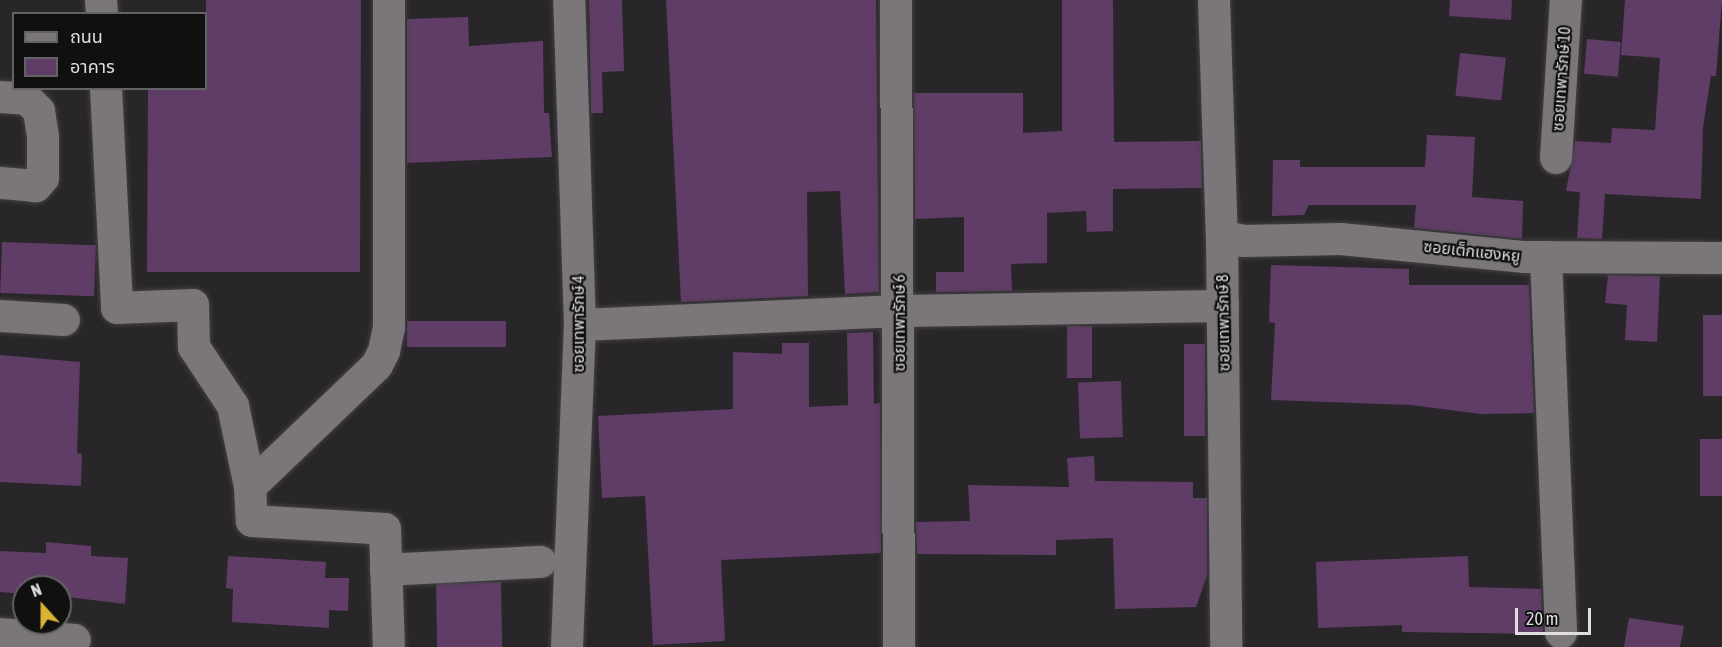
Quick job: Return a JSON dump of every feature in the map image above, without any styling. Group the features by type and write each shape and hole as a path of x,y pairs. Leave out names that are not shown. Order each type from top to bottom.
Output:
{"street":[{"path":"250,487 377,365 384,351 389,328 389,0"},
{"name":"ซอยเทพารักษ์ 4","path":"567,647 580,325 569,0"},
{"name":"ซอยเทพารักษ์ 6","path":"896,0 899,647"},
{"name":"ซอยเทพารักษ์ 8","path":"1214,0 1222,236 1226,647"},
{"name":"ซอยเทพารักษ์ 10","path":"1556,158 1566,0"},
{"path":"106,90 117,308 193,305 194,347 234,406 250,487 252,521 385,529 389,647"},
{"path":"0,97 27,99 39,111 43,137 43,178 36,186 0,183"},
{"name":"ซอยเต็กแฮงหยู","path":"1222,236 1243,241 1341,239 1546,256 1722,258"},
{"path":"1546,256 1561,633"},
{"path":"580,325 899,311 1223,306"},
{"path":"0,316 64,320"},
{"path":"386,570 541,562"},
{"path":"0,634 75,640"}],"building":[{"path":"206,0 361,0 360,272 147,272 148,90 207,90"},
{"path":"589,0 622,0 624,71 602,72 603,113 591,113"},
{"path":"666,0 876,0 879,292 845,294 840,191 807,192 808,296 681,302"},
{"path":"1062,0 1113,0 1114,142 1201,141 1202,188 1113,189 1113,231 1087,232 1086,211 1047,213 1047,263 1011,264 1012,291 936,292 936,272 964,272 964,217 915,219 914,93 1023,93 1023,133 1062,131"},
{"path":"1450,0 1512,0 1511,20 1449,16"},
{"path":"1625,0 1722,0 1716,76 1711,76 1703,127 1701,199 1605,194 1602,239 1577,238 1580,192 1566,191 1575,141 1611,143 1612,128 1655,130 1660,58 1621,55"},
{"path":"468,17 469,46 543,41 544,113 549,113 552,157 407,163 407,19"},
{"path":"1587,39 1621,42 1618,77 1584,74"},
{"path":"1460,53 1506,58 1501,101 1456,96"},
{"path":"1427,135 1475,137 1472,197 1523,201 1522,239 1414,228 1416,205 1309,205 1304,215 1272,216 1273,160 1300,160 1300,167 1425,167"},
{"path":"2,242 96,245 94,296 0,293"},
{"path":"1271,265 1409,269 1409,285 1529,285 1534,413 1481,414 1411,405 1271,400 1275,323 1269,322"},
{"path":"1608,275 1660,276 1657,342 1625,340 1627,305 1605,303"},
{"path":"1703,315 1722,315 1722,396 1703,396"},
{"path":"407,321 506,321 506,347 407,347"},
{"path":"1067,326 1092,326 1092,378 1067,378"},
{"path":"873,332 874,404 880,403 881,553 721,560 725,641 653,645 645,496 602,498 598,416 733,409 733,352 782,354 782,343 809,343 809,407 848,405 847,333"},
{"path":"1184,344 1205,344 1205,436 1184,436"},
{"path":"0,355 80,362 77,453 82,454 81,486 0,482"},
{"path":"1121,381 1123,437 1080,438 1078,383"},
{"path":"1700,439 1722,439 1722,496 1700,496"},
{"path":"1094,456 1095,481 1193,482 1193,498 1207,498 1207,576 1196,607 1115,609 1113,538 1056,540 1056,555 917,554 916,522 970,521 968,485 1069,487 1067,458"},
{"path":"46,542 91,546 91,556 128,558 125,604 72,597 72,575 12,575 12,593 0,592 0,551 46,553"},
{"path":"228,556 326,562 325,578 349,578 348,611 329,610 329,628 232,622 233,589 226,588"},
{"path":"1468,556 1469,587 1541,589 1543,634 1402,632 1402,625 1318,628 1316,562"},
{"path":"501,582 502,647 437,647 436,583"},
{"path":"1629,618 1684,626 1680,647 1624,647"}]}
